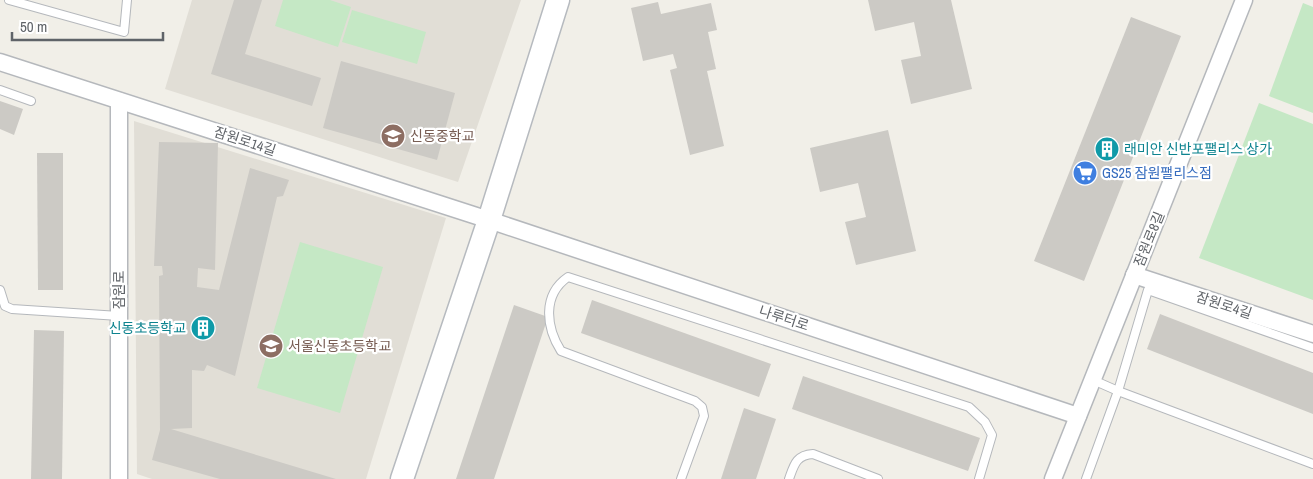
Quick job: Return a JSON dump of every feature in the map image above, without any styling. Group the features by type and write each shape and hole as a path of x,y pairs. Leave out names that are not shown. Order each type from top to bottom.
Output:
{"main road":[{"path":"402,479 489,220 558,0"}],"street":[{"name":"잠원로8길","path":"1053,479 1244,0"},
{"name":"잠원로14길","path":"0,62 489,220"},
{"name":"잠원로","path":"119,101 119,479"},
{"name":"나루터로","path":"489,220 1078,416"},
{"name":"잠원로4길","path":"1134,275 1313,334"}],"lane":[{"path":"9,0 124,32 127,0"},
{"path":"0,90 30,101"},
{"path":"681,479 704,416 702,407 695,401 561,352 550,329 548,313 554,291 568,277 968,407 984,422 992,435 980,479"},
{"path":"0,290 5,306 12,309 119,316"},
{"path":"1086,479 1118,391 1148,290 1313,348"},
{"path":"1093,380 1313,464"},
{"path":"789,479 798,458 805,454 812,454 878,479"}],"shaded area":[{"name":"신동중학교","path":"192,0 521,0 458,182 165,89"},
{"name":"서울신동초등학교","path":"134,121 446,218 366,479 152,479 137,474"}],"green space":[{"path":"283,0 330,0 351,7 338,47 275,26"},
{"path":"1303,3 1313,7 1313,113 1269,96"},
{"path":"352,10 426,32 417,64 342,42"},
{"path":"1259,103 1313,124 1313,300 1199,258"},
{"path":"300,242 383,267 340,413 257,388"}],"building":[{"path":"234,0 262,0 245,54 321,78 312,106 211,74"},
{"path":"868,0 951,0 972,89 911,104 901,60 921,56 914,22 875,31"},
{"path":"658,2 661,14 711,3 717,30 708,32 716,69 707,71 724,146 690,155 670,70 677,68 673,54 643,61 631,8"},
{"name":"래미안 신반포팰리스 상가","path":"1131,17 1181,36 1084,281 1034,261"},
{"path":"341,61 455,93 437,160 323,128"},
{"path":"0,101 23,109 14,135 0,129"},
{"path":"888,130 916,251 856,265 845,222 866,217 858,183 820,192 810,148"},
{"name":"신동초등학교","path":"159,142 218,143 215,270 198,268 197,287 219,290 250,168 289,180 283,196 277,197 235,376 207,365 204,371 192,370 192,428 171,429 336,479 220,479 152,460 160,430 159,276 163,275 162,266 154,266"},
{"path":"37,153 63,153 63,290 38,290"},
{"path":"592,300 771,364 759,397 581,333"},
{"path":"514,305 548,317 494,479 456,479"},
{"path":"1160,314 1313,373 1313,414 1147,349"},
{"path":"34,330 64,331 62,479 31,479"},
{"path":"803,376 980,438 968,471 792,409"},
{"path":"744,408 776,419 756,479 721,479"}],"place":[{"name":"신동중학교","path":"393,136"},
{"name":"래미안 신반포팰리스 상가","path":"1107,149"},
{"name":"GS25 잠원팰리스점","path":"1085,173"},
{"name":"신동초등학교","path":"203,328"},
{"name":"서울신동초등학교","path":"271,346"}]}
